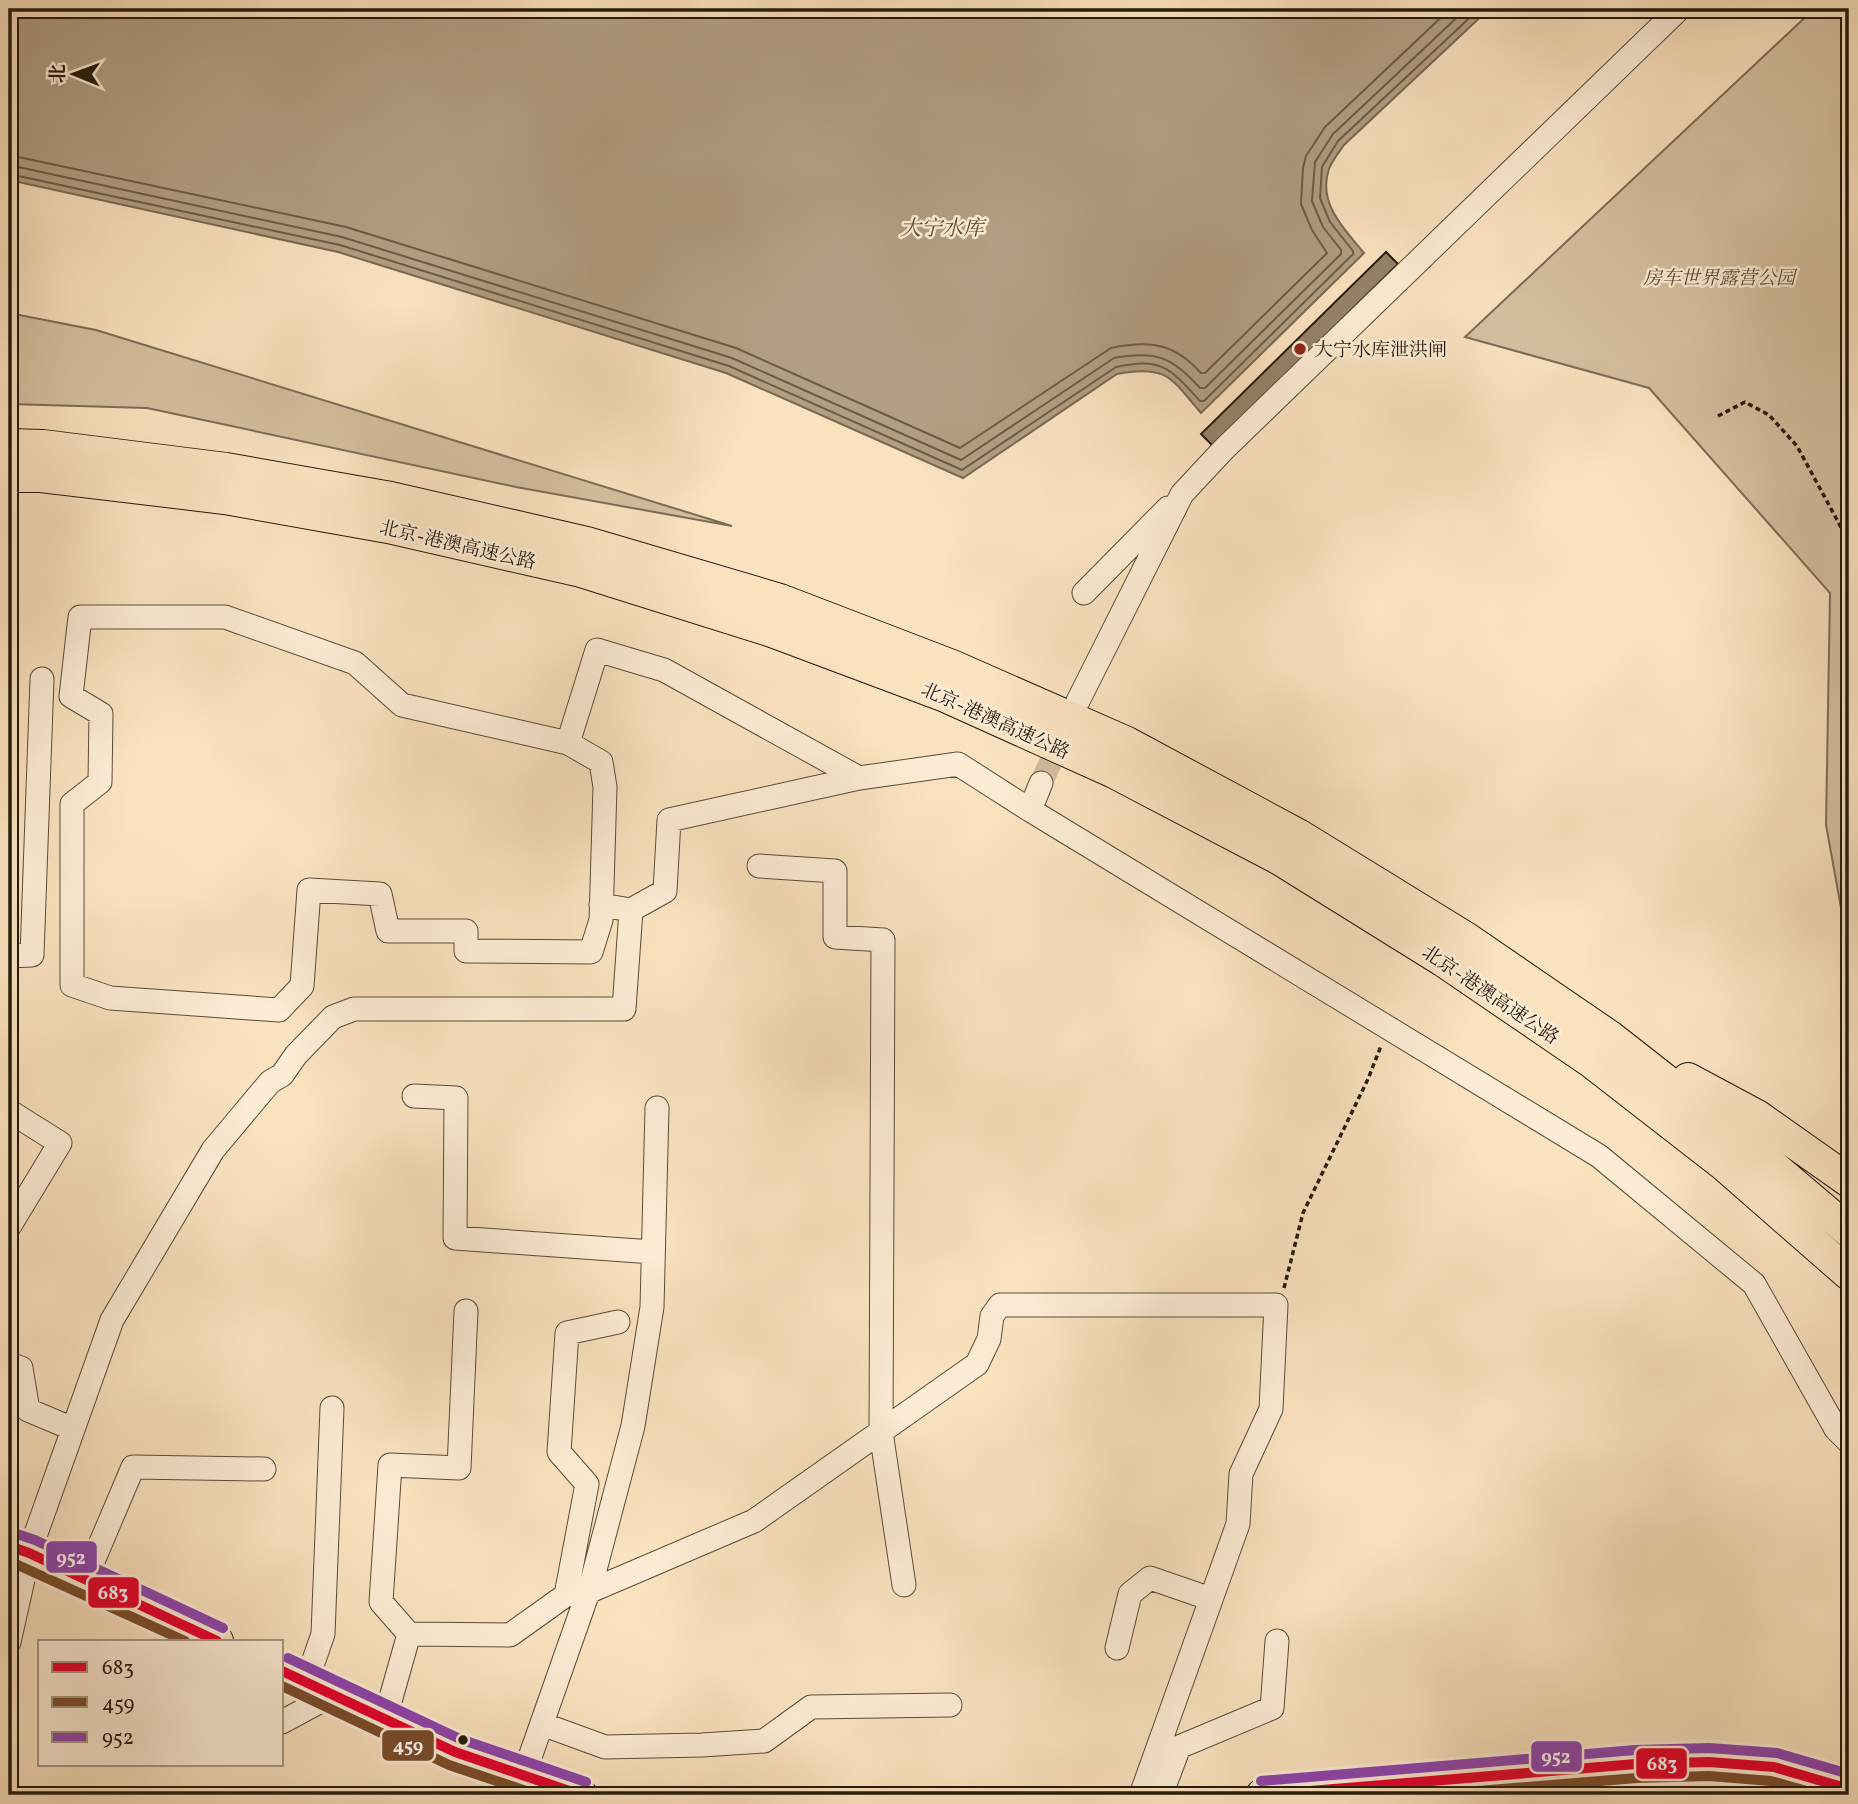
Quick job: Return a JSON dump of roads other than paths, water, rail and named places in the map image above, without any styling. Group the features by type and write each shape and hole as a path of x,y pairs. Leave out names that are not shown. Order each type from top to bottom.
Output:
{"highway":[{"name":"北京-港澳高速公路","path":"9,445 43,446 226,469 391,498 587,543 780,600 953,666 1127,743 1298,835 1466,939 1609,1037 1744,1142 1849,1231"},
{"name":"北京-港澳高速公路","path":"9,475 225,498 388,527 581,571 772,631 943,695 1114,772 1280,859 1444,961 1592,1062 1722,1163 1849,1274"},
{"path":"1609,1037 1756,1116 1849,1181"},
{"path":"19,1550 85,1580 169,1630 213,1640"},
{"path":"307,1683 455,1752 581,1795"},
{"path":"1262,1795 1464,1787 1636,1764 1709,1762 1771,1781 1849,1789"}],"street":[{"path":"1084,593 1224,449 1679,9"},
{"path":"1078,701 1182,494"},
{"path":"80,617 225,617 355,663 402,705 568,743 601,762 605,787 601,920 590,952 466,951 466,931 388,931 380,894 309,890 302,986 279,1010 110,998 72,985 72,804 100,782 101,714 71,696 80,617"},
{"path":"568,743 597,650 664,670 859,778"},
{"path":"9,956 32,956 42,679"},
{"path":"601,905 631,910 666,891 669,820 859,778 958,764 1599,1156 1754,1284 1836,1429 1849,1442"},
{"path":"1030,810 1041,783"},
{"path":"759,866 835,871 835,937 883,940 881,1432 904,1586"},
{"path":"9,1642 19,1550 73,1429 112,1320 213,1150 270,1082 282,1075 296,1055 333,1017 354,1009 624,1009 631,910"},
{"path":"414,1096 456,1098 455,1238 653,1252"},
{"path":"523,1777 588,1592 633,1426 652,1307 657,1108"},
{"path":"9,1111 60,1143 9,1227"},
{"path":"588,1592 754,1521 977,1364 989,1339 992,1316 1000,1305 1276,1305 1271,1409 1241,1474 1238,1524 1142,1795"},
{"path":"466,1311 459,1468 390,1465 381,1602 410,1634 510,1635 566,1595 587,1484 559,1452 568,1334 618,1322"},
{"path":"9,1364 21,1368 28,1410 73,1429"},
{"path":"284,1719 307,1683 323,1634 332,1408"},
{"path":"85,1580 133,1467 264,1469"},
{"path":"1117,1648 1130,1594 1150,1578 1211,1599"},
{"path":"385,1719 410,1634"},
{"path":"1160,1795 1179,1748 1272,1708 1277,1641"},
{"path":"542,1724 605,1747 702,1745 764,1741 811,1707 950,1704"}],"water":[{"name":"大宁水库","path":"9,9 1489,9 1344,145 1330,166 1326,181 1330,204 1341,225 1364,253 1201,413 1167,377 1147,371 1117,374 963,478 726,373 338,252 9,180"}],"tunnel":[{"path":"1041,783 1063,735"}],"place":[{"name":"大宁水库泄洪闸","path":"1300,349"}],"park label":[{"name":"房车世界露营公园","path":"1719,277"}]}
